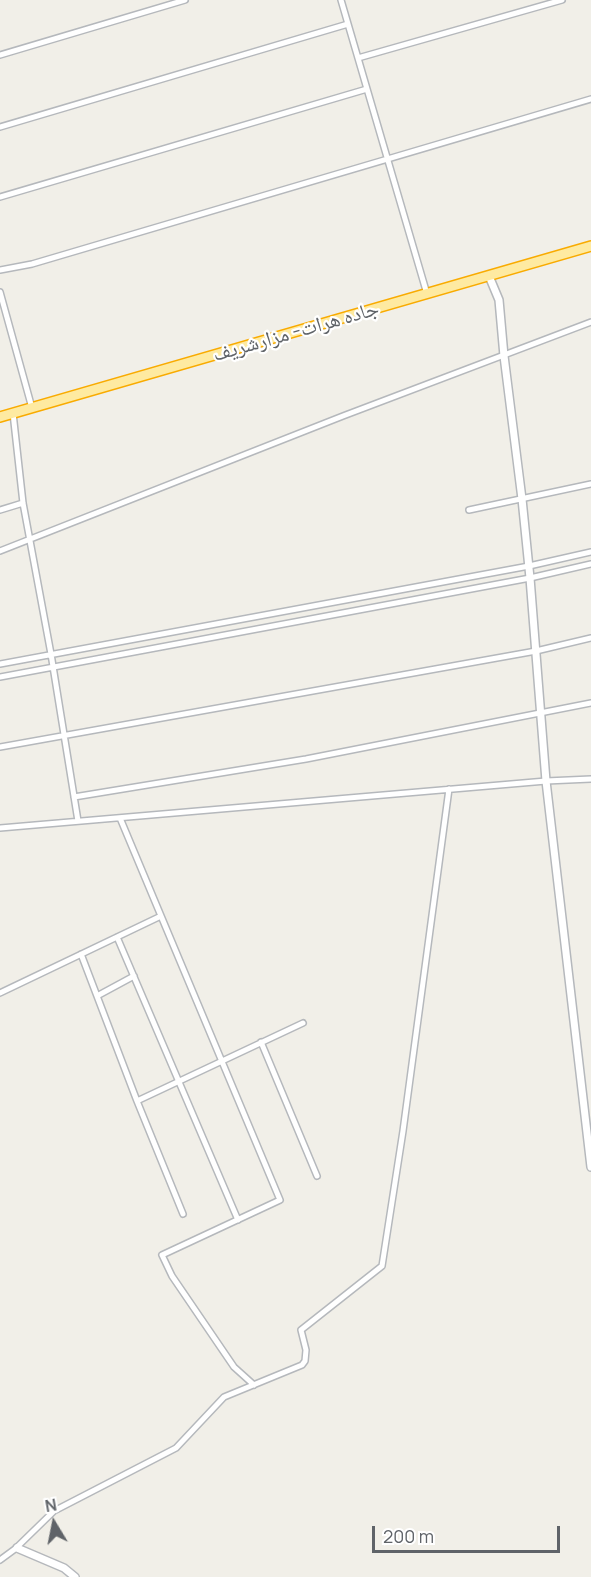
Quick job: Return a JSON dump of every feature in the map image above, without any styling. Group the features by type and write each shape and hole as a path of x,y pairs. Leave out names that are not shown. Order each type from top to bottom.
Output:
{"highway":[{"name":"جاده هرات- مزارشریف","path":"0,417 591,246"}],"street":[{"path":"0,55 185,0"},
{"path":"340,0 427,294"},
{"path":"358,58 562,0"},
{"path":"0,127 348,24"},
{"path":"0,196 367,89"},
{"path":"0,270 32,264 591,99"},
{"path":"489,276 499,300 522,499 546,781 591,1167"},
{"path":"0,292 32,408"},
{"path":"0,550 591,322"},
{"path":"13,413 22,503 51,654 78,821"},
{"path":"469,510 591,484"},
{"path":"0,510 22,503"},
{"path":"0,664 529,566 591,552"},
{"path":"0,677 530,578 591,564"},
{"path":"0,747 536,651 591,639"},
{"path":"74,797 306,759 591,703"},
{"path":"0,828 591,779"},
{"path":"0,1560 17,1548 54,1511 176,1448 224,1397 302,1365 305,1361 306,1350 301,1330 381,1266 404,1119 449,789"},
{"path":"120,818 280,1200 162,1255 172,1276 234,1367 254,1385"},
{"path":"0,993 161,916"},
{"path":"117,937 238,1220"},
{"path":"81,954 183,1214"},
{"path":"97,996 134,976"},
{"path":"137,1101 303,1023"},
{"path":"261,1042 317,1176"},
{"path":"17,1548 64,1568 75,1577"}]}
